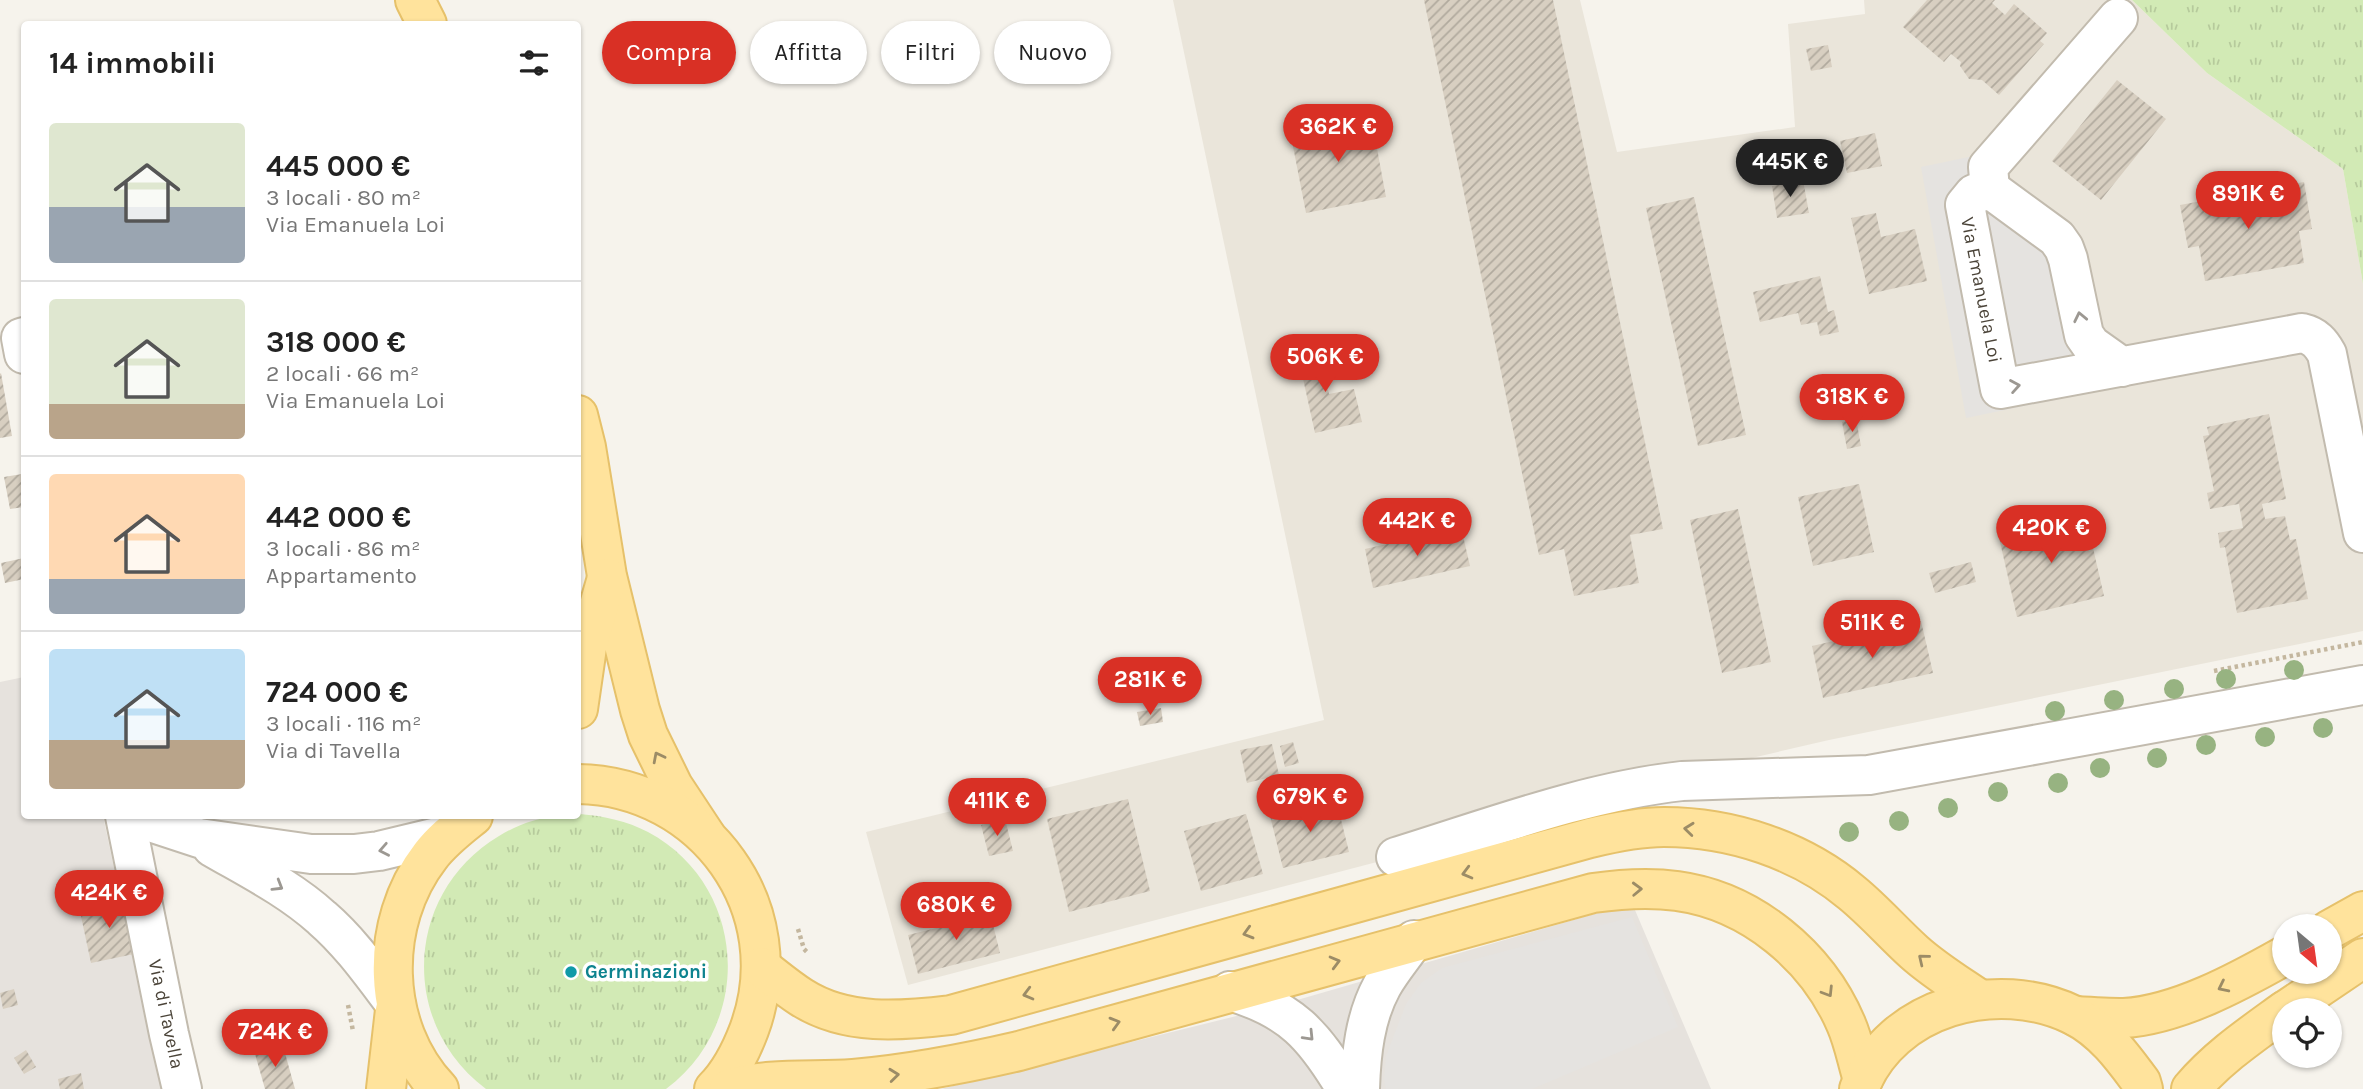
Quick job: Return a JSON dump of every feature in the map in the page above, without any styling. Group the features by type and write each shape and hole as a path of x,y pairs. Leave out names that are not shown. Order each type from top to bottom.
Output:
{"main road":[{"path":"415,0 426,21"},
{"path":"581,429 607,576 648,735 673,786 741,882 752,909 759,938 760,992 754,1017 733,1064 714,1089"},
{"path":"581,688 587,647 607,576"},
{"path":"581,784 625,789 655,800 682,816 706,836"},
{"path":"386,1089 396,1005 394,942 401,912 413,883 430,856 462,825"},
{"path":"761,967 801,997 844,1014 870,1020 951,1015 1590,838 1664,827 1709,831 1756,841 1789,853 1819,869 1852,893 1938,972 1979,999"},
{"path":"729,1089 763,1082 850,1079 949,1068 1592,893 1645,888 1708,897 1763,924 1802,958 1820,978 1846,1022 1853,1042 1861,1084"},
{"path":"2342,923 2363,911"},
{"path":"2303,998 2363,958"},
{"path":"2075,1016 2125,1018 2154,1013 2204,997 2272,962"},
{"path":"1861,1084 1884,1049 1911,1026 1944,1008 1979,999 2012,998 2045,1003 2075,1016 2113,1044 2141,1082 2143,1089"},
{"path":"396,1005 411,1047 421,1066 439,1089"},
{"path":"2191,1089 2204,1074 2272,1019"}],"street":[{"path":"1990,189 1989,167 2118,18"},
{"name":"Via Emanuela Loi","path":"2122,367 2091,345 2084,335 2068,259 2057,238 1990,189 1974,194 1965,205 2000,389 2122,367 2302,333 2318,340 2327,354 2363,533"},
{"path":"1396,857 1608,792 1682,781 1869,775 2363,685"},
{"name":"Via di Tavella","path":"126,819 182,1089"},
{"path":"141,819 199,838 311,854 379,851 462,825"},
{"path":"199,838 290,893 323,918 353,949 396,1005"},
{"path":"1360,1089 1364,1037 1373,1008 1382,987 1414,940"},
{"path":"1230,991 1258,999 1292,1020 1314,1040 1346,1089"}],"path":[{"path":"794,918 804,949 812,959"}],"shaded area":[{"path":"1173,0 1580,0 1617,152 1795,127 1788,24 1865,14 1864,0 2132,0 2207,73 2343,169 2363,284 2363,631 1829,740 1717,766 1396,857 908,985 866,832 1324,720"},
{"path":"1983,154 2044,209 2078,395 1966,418 1921,167"},
{"path":"21,678 21,819 104,819 161,1089 0,1089 0,682"},
{"path":"1632,903 1711,1089 941,1089 1273,1007"},
{"path":"1632,917 1678,1027 1532,1089 1386,1089 1386,1056 1406,1004 1421,983 1442,968"}],"green space":[{"path":"2132,0 2363,0 2363,284 2343,169 2207,73"},
{"path":"581,814 632,825 648,832 681,856 705,885 721,919 727,956 726,993 715,1028 695,1061 666,1089 486,1089 457,1061 438,1030 427,995 424,959 430,923 445,890 468,860 499,836 536,820 581,819"}],"building":[{"path":"1424,0 1553,0 1663,529 1630,535 1639,583 1574,596 1564,549 1539,555"},
{"path":"1927,0 1995,0 1992,3 2005,15 2014,4 2047,33 2040,41 2044,44 1999,95 1982,80 1969,79 1960,66 1961,62 1951,54 1944,62 1903,27"},
{"path":"1828,45 1832,67 1811,71 1806,49"},
{"path":"2117,80 2166,119 2101,200 2052,161"},
{"path":"1371,116 1386,197 1306,213 1290,131"},
{"path":"1875,133 1882,166 1847,173 1840,141"},
{"path":"1803,180 1809,213 1777,218 1772,186"},
{"path":"2304,182 2312,229 2299,231 2304,263 2205,281 2199,246 2188,248 2180,205"},
{"path":"1694,197 1746,435 1698,446 1646,208"},
{"path":"1876,213 1881,237 1915,229 1927,281 1869,294 1851,218"},
{"path":"1820,276 1828,312 1834,310 1839,332 1820,336 1817,322 1801,325 1798,313 1760,322 1753,292"},
{"path":"1317,342 1329,394 1354,389 1362,422 1315,433 1296,347"},
{"path":"0,374 12,436 0,438"},
{"path":"2269,414 2286,499 2262,504 2265,519 2285,516 2290,540 2296,539 2308,599 2237,613 2225,547 2220,548 2218,533 2243,528 2239,504 2210,509 2207,493 2214,491 2203,436 2209,435 2207,427"},
{"path":"1856,419 1861,446 1847,449 1842,422"},
{"path":"21,474 21,507 10,509 4,477"},
{"path":"1859,484 1874,552 1813,566 1798,497"},
{"path":"1738,509 1771,662 1722,673 1690,520"},
{"path":"2085,513 2104,596 2017,617 1998,533"},
{"path":"1461,527 1470,566 1373,588 1365,549"},
{"path":"21,559 21,580 5,583 1,563"},
{"path":"1971,562 1976,582 1935,593 1929,573"},
{"path":"1921,621 1933,673 1823,698 1812,646"},
{"path":"1161,708 1163,722 1140,726 1137,712"},
{"path":"1293,742 1299,763 1285,767 1280,746"},
{"path":"1272,744 1279,775 1247,783 1240,750"},
{"path":"1128,799 1150,891 1069,912 1047,819"},
{"path":"1336,799 1349,852 1283,868 1270,816"},
{"path":"1246,814 1263,874 1201,891 1184,831"},
{"path":"1005,819 1013,851 989,856 981,825"},
{"path":"127,897 139,953 91,963 79,907"},
{"path":"988,905 1000,953 918,974 908,935 957,923 955,914"},
{"path":"14,989 18,1005 3,1009 0,993"},
{"path":"283,1046 295,1089 265,1089 255,1054"},
{"path":"26,1050 36,1067 24,1074 14,1058"},
{"path":"81,1073 84,1089 60,1089 58,1079"}],"place":[{"name":"Germinazioni","path":"571,972"}]}
